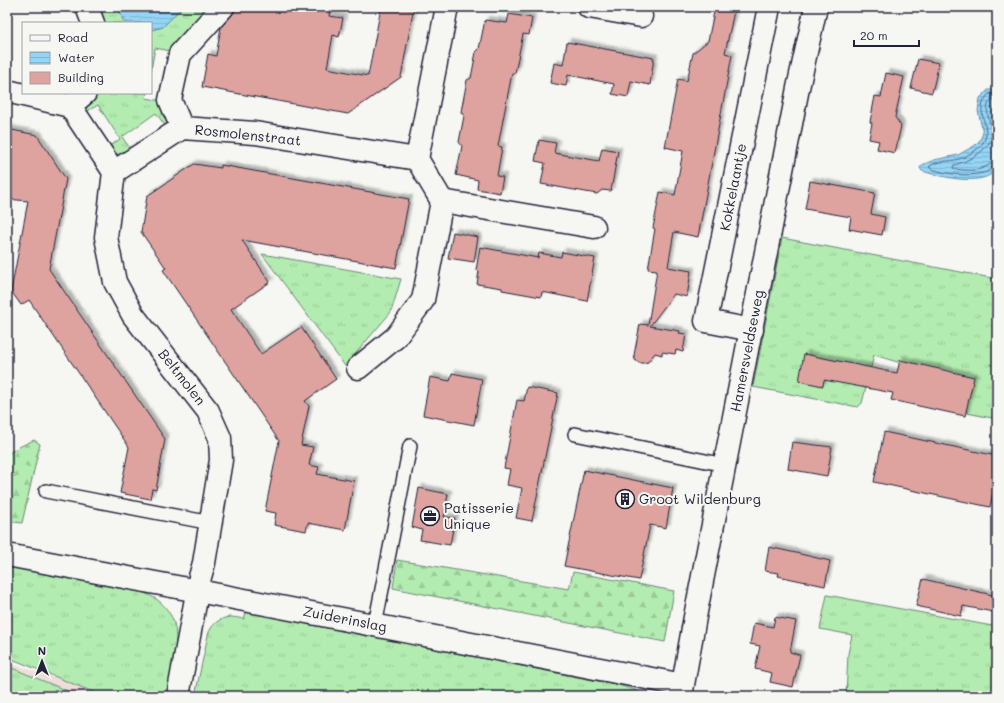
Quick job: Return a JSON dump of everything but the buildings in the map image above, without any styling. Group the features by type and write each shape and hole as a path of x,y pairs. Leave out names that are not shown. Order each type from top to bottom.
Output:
{"street":[{"path":"87,7 93,22"},
{"path":"182,128 170,100 180,54 223,7"},
{"path":"358,368 396,337 423,300 442,201 417,159 447,7"},
{"path":"589,7 641,16"},
{"name":"Kokkelaantje","path":"752,330 706,321 769,7"},
{"name":"Hamersveldseweg","path":"682,691 695,617 798,88 816,7"},
{"path":"7,91 22,93"},
{"path":"31,94 78,100 114,172"},
{"name":"Rosmolenstraat","path":"114,172 182,128 255,133 417,159"},
{"name":"Beltmolen","path":"114,172 106,237 115,282 133,315 208,411 220,438 221,460 204,563 178,696"},
{"path":"442,201 594,227"},
{"name":"Zuiderinslag","path":"7,555 375,626 682,691"}],"lane":[{"path":"575,434 725,465"},
{"path":"375,626 410,446"},
{"path":"46,491 210,523"}],"shaded area":[{"path":"7,663 119,696 7,696"}],"green space":[{"path":"96,7 118,7 123,20 126,22 102,22"},
{"path":"182,7 210,7 171,51 155,48 152,64 152,30 163,27"},
{"path":"96,94 147,94 146,98 162,101 170,120 166,127 156,113 122,137 132,151 127,155 117,154 108,151 107,148 120,139 98,105 84,113 83,109"},
{"path":"782,238 997,279 997,419 967,413 962,381 874,355 862,403 858,407 753,387"},
{"path":"262,254 401,279 391,312 345,366"},
{"path":"34,440 40,444 22,523 7,521 7,454"},
{"path":"397,560 569,589 573,572 674,591 665,642 393,588"},
{"path":"7,566 131,589 145,593 159,601 173,620 176,638 167,696 106,696 7,657"},
{"path":"827,595 992,626 997,604 997,696 846,696 848,654 852,635 820,629"},
{"path":"246,612 618,685 635,690 644,696 212,696 212,694 196,691 208,635 211,628 219,620 226,618 232,617 244,619"},
{"path":"7,666 70,692 90,696 7,696"}],"water":[{"path":"118,7 182,7 163,27 152,30 152,22 126,22 123,20"},
{"path":"988,90 997,90 997,169 990,175 975,179 956,179 922,171 920,168 922,165 934,160 958,155 974,146 980,140 983,133 978,111 980,98"}],"place":[{"name":"Groot Wildenburg","path":"625,499"},
{"name":"Patisserie Unique","path":"430,516"}]}
